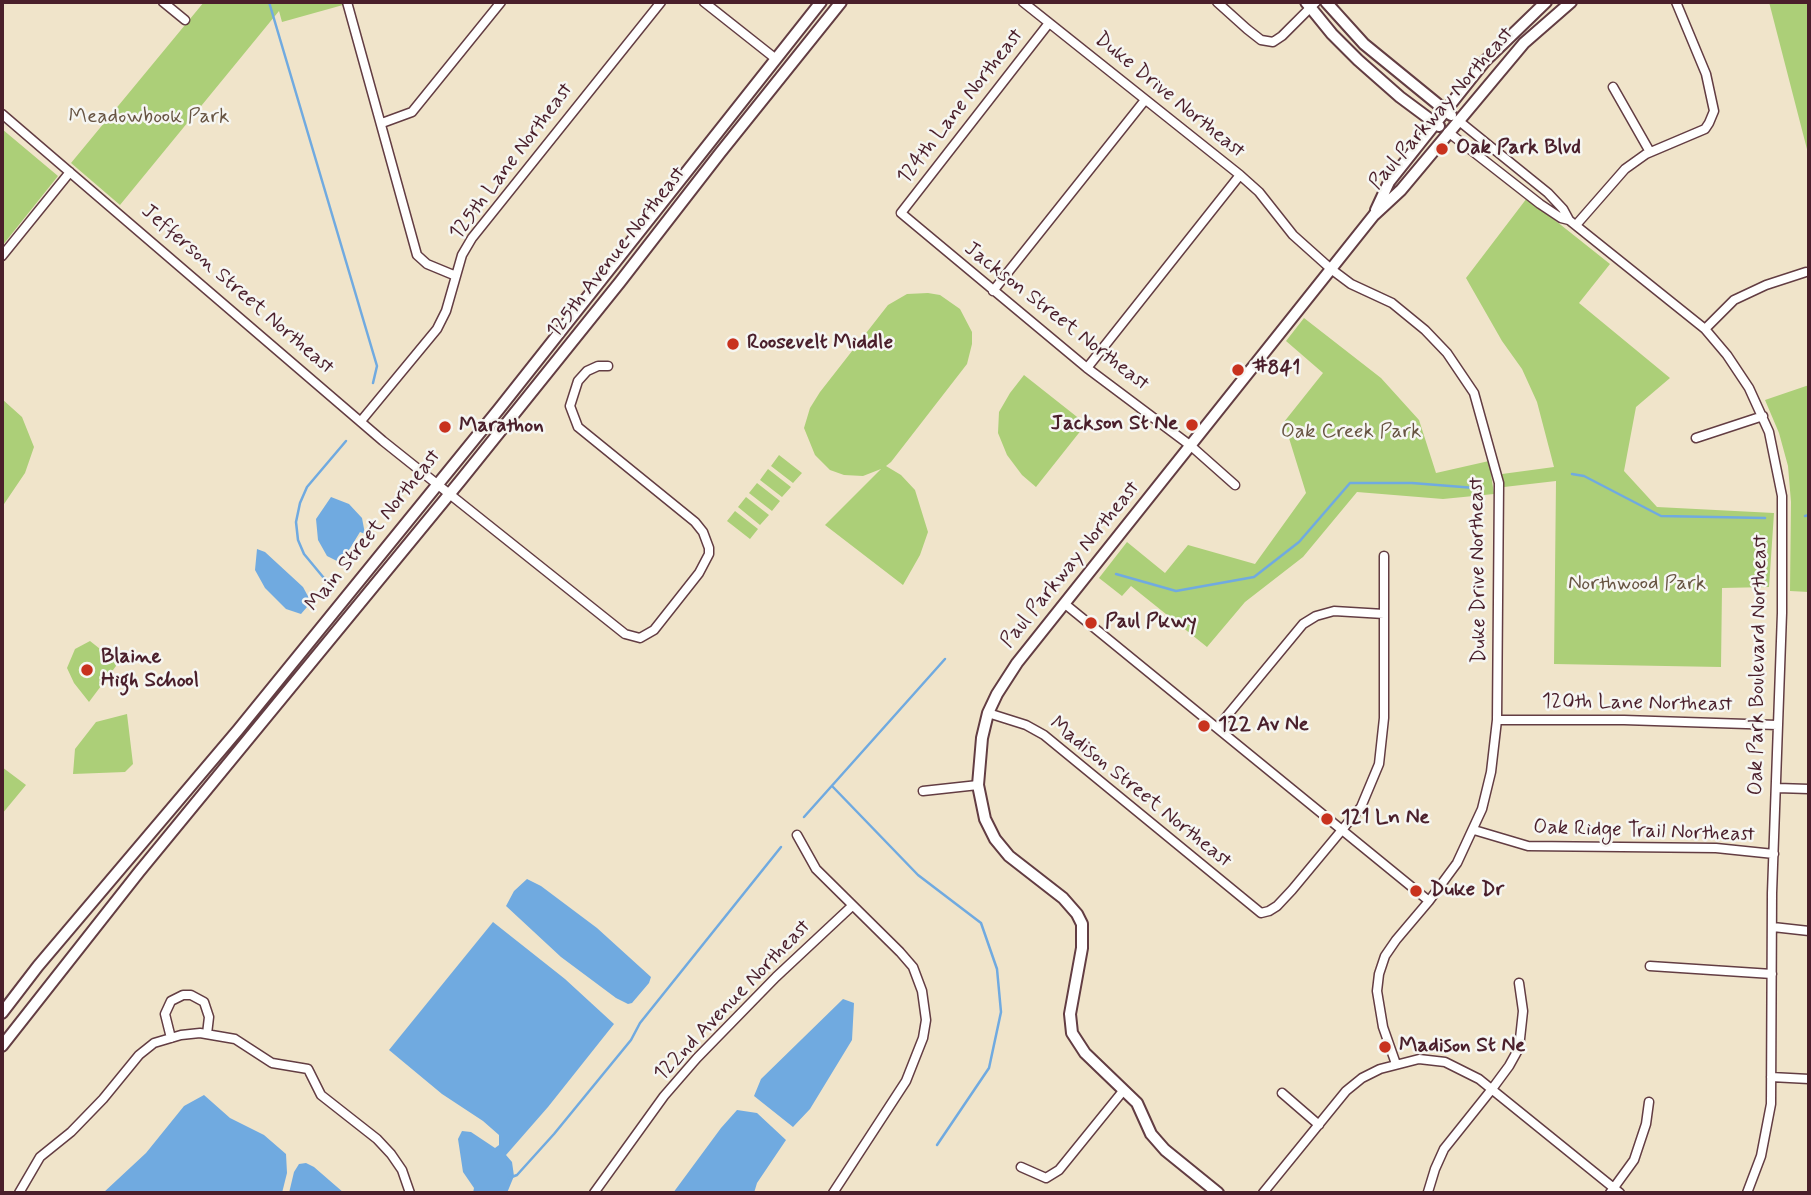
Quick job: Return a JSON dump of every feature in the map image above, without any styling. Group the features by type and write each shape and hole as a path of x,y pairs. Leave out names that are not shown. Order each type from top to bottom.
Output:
{"main road":[{"name":"Main Street Northeast","path":"2,1013 499,409 821,2"},
{"name":"125th Avenue Northeast","path":"449,494 841,2"},
{"name":"Oak Park Boulevard Northeast","path":"1326,2 1363,44 1459,121"},
{"name":"Paul Parkway Northeast","path":"1374,215 1389,182 1485,61 1546,2"},
{"name":"Paul Parkway Northeast","path":"988,713 1017,663 1374,215 1401,190 1524,43 1572,2"},
{"name":"Oak Park Boulevard Northeast","path":"1311,4 1332,34 1358,60 1448,132"},
{"name":"Main Street Northeast","path":"2,1046 139,872 449,494"},
{"path":"988,713 982,738 978,785 985,819 995,839 1009,856 1063,898 1082,924 1082,948 1070,1014 1072,1033 1085,1053 1137,1103 1151,1134 1165,1150 1203,1189 1218,1193"}],"street":[{"path":"163,2 186,20"},
{"path":"348,2 417,255 427,264 456,276"},
{"path":"382,123 412,112 501,2"},
{"name":"125th Lane Northeast","path":"361,421 437,329 446,311 462,256 472,238 661,2"},
{"path":"704,2 776,59"},
{"name":"Duke Drive Northeast","path":"1023,2 1240,175 1259,192 1293,235 1331,269 1351,284 1392,303 1425,330 1447,353 1474,393 1499,483 1497,720 1491,772 1474,830 1457,863 1396,940 1385,956 1379,974 1377,991 1383,1027 1396,1064"},
{"path":"1217,2 1261,40 1273,42 1282,36 1311,4"},
{"path":"1572,223 1614,179 1650,152 1705,129 1714,111 1705,71 1676,2"},
{"name":"124th Lane Northeast","path":"901,214 1049,23"},
{"path":"1613,87 1650,152"},
{"path":"993,291 1145,100"},
{"name":"Jefferson Street Northeast","path":"2,114 383,441 625,634 640,638 654,630 699,573 709,554 709,548 703,532 695,522 578,428 570,406 578,381 587,371 597,366 608,366"},
{"name":"Oak Park Boulevard Northeast","path":"1459,121 1548,192 1572,223"},
{"name":"Oak Park Boulevard Northeast","path":"1448,132 1540,204 1572,223 1705,330 1727,355 1749,388 1769,432 1782,496 1782,613 1774,855 1771,1104 1761,1157 1747,1193"},
{"path":"2,256 70,172"},
{"path":"1087,368 1240,175"},
{"name":"Jackson Street Northeast","path":"901,214 1087,368 1191,446"},
{"path":"1705,330 1734,299 1806,271"},
{"path":"1696,438 1763,416"},
{"path":"1191,446 1235,485"},
{"path":"1340,831 1361,807 1379,764 1384,718 1384,556"},
{"path":"1065,604 1429,901"},
{"path":"1217,728 1303,624 1315,616 1334,611 1384,614"},
{"name":"Madison Street Northeast","path":"988,713 1026,725 1044,735 1261,914 1277,906 1340,831"},
{"name":"120th Lane Northeast","path":"1497,720 1624,720 1777,725"},
{"path":"923,791 978,785"},
{"path":"1777,788 1809,789"},
{"name":"Oak Ridge Trail Northeast","path":"1474,830 1528,846 1716,848 1774,855"},
{"path":"797,835 816,869 900,951 912,967 922,990 926,1020 923,1038 906,1081 833,1193"},
{"name":"122nd Avenue Northeast","path":"594,1193 664,1096 697,1058 776,977 852,906"},
{"path":"1773,927 1809,931"},
{"path":"1650,966 1772,974"},
{"path":"1428,1192 1434,1169 1444,1149 1492,1089 1518,1048 1523,1011 1519,983"},
{"path":"171,1038 165,1014 171,1001 183,995 198,997 204,1002 209,1017 207,1034"},
{"path":"19,1193 40,1157 71,1132 103,1099 139,1055 154,1043 191,1034 207,1034 235,1040 272,1063 308,1069 321,1094 377,1139 391,1154 402,1170 410,1193"},
{"path":"1263,1193 1346,1091 1362,1078 1396,1064 1419,1059 1445,1062 1479,1079 1615,1192 1634,1160 1646,1124 1649,1102"},
{"path":"1771,1077 1809,1079"},
{"path":"1021,1167 1046,1178 1059,1170 1123,1091"},
{"path":"1282,1093 1319,1125"}],"green space":[{"name":"Meadowbook Park","path":"204,2 342,2 343,5 282,22 279,11 120,205 71,163"},
{"path":"1769,2 1809,2 1809,157"},
{"path":"2,129 58,176 2,246"},
{"name":"Northwood Park","path":"1527,198 1610,264 1579,303 1670,378 1636,407 1624,471 1657,507 1774,513 1769,587 1722,588 1721,667 1554,664 1556,481 1504,487 1502,474 1554,467 1537,402 1522,369 1502,341 1466,278"},
{"path":"907,294 940,295 960,309 972,332 972,344 967,364 886,466 901,475 915,490 928,532 920,555 903,585 825,525 881,469 863,476 844,475 830,470 815,455 804,428 810,408 820,392 888,305"},
{"name":"Oak Creek Park","path":"1304,318 1381,378 1419,420 1436,473 1489,461 1494,494 1443,499 1357,492 1303,557 1245,602 1207,647 1131,586 1122,596 1099,578 1127,542 1165,573 1188,545 1255,564 1306,493 1284,422 1323,373 1286,341"},
{"path":"1024,375 1086,424 1036,487 1022,475 1007,455 998,433 999,412"},
{"path":"1809,385 1809,592 1790,591 1791,502 1788,466 1779,433 1765,400"},
{"path":"2,399 22,417 34,447 25,473 2,507"},
{"path":"779,455 802,473 793,483 771,466"},
{"path":"768,469 791,487 782,497 760,480"},
{"path":"757,483 780,501 772,511 749,493"},
{"path":"746,497 769,515 760,525 738,507"},
{"path":"735,511 758,529 750,539 727,521"},
{"path":"90,641 114,660 116,666 89,702 74,683 67,668 75,649"},
{"path":"127,714 133,764 125,772 73,774 75,749 96,722"},
{"path":"2,767 26,785 2,814"}],"water":[{"path":"331,497 349,504 362,518 365,534 360,532 349,550 337,561 327,556 318,540 316,519"},
{"path":"257,549 265,552 303,587 310,600 301,614 286,609 265,588 255,570"},
{"path":"527,879 541,886 597,928 651,977 632,1003 628,1004 616,998 561,957 506,906 514,891"},
{"path":"493,922 565,979 614,1024 506,1155 512,1162 514,1176 507,1193 473,1193 474,1188 463,1172 458,1139 462,1131 471,1132 495,1148 499,1145 499,1135 442,1094 389,1050"},
{"path":"843,999 854,1003 852,1040 810,1109 793,1127 754,1096 761,1079"},
{"path":"204,1095 230,1118 264,1135 286,1154 287,1173 282,1193 103,1193 146,1153 184,1106"},
{"path":"737,1110 757,1113 786,1140 757,1183 754,1193 673,1193 721,1128"},
{"path":"306,1163 344,1193 289,1193 294,1172 299,1164"}],"waterway":[{"path":"269,2 377,366 373,383"},
{"path":"328,583 304,554 298,540 296,522 307,487 346,441"},
{"path":"1572,474 1584,476 1661,516 1765,518"},
{"path":"1116,574 1176,591 1254,577 1299,542 1350,483 1412,483 1475,488"},
{"path":"1805,516 1809,515"},
{"path":"804,817 945,659"},
{"path":"833,787 918,875 981,923 997,969 1001,1012 989,1068 937,1145"},
{"path":"509,1178 517,1175 554,1134 781,847"}],"place":[{"name":"Oak Park Blvd","path":"1442,149"},
{"name":"Roosevelt Middle","path":"733,344"},
{"name":"#841","path":"1238,370"},
{"name":"Jackson St Ne","path":"1192,425"},
{"name":"Marathon","path":"445,427"},
{"name":"Paul Pkwy","path":"1091,623"},
{"name":"Blaine High School","path":"87,670"},
{"name":"122 Av Ne","path":"1204,726"},
{"name":"121 Ln Ne","path":"1327,819"},
{"name":"Duke Dr","path":"1416,891"},
{"name":"Madison St Ne","path":"1385,1047"}]}
